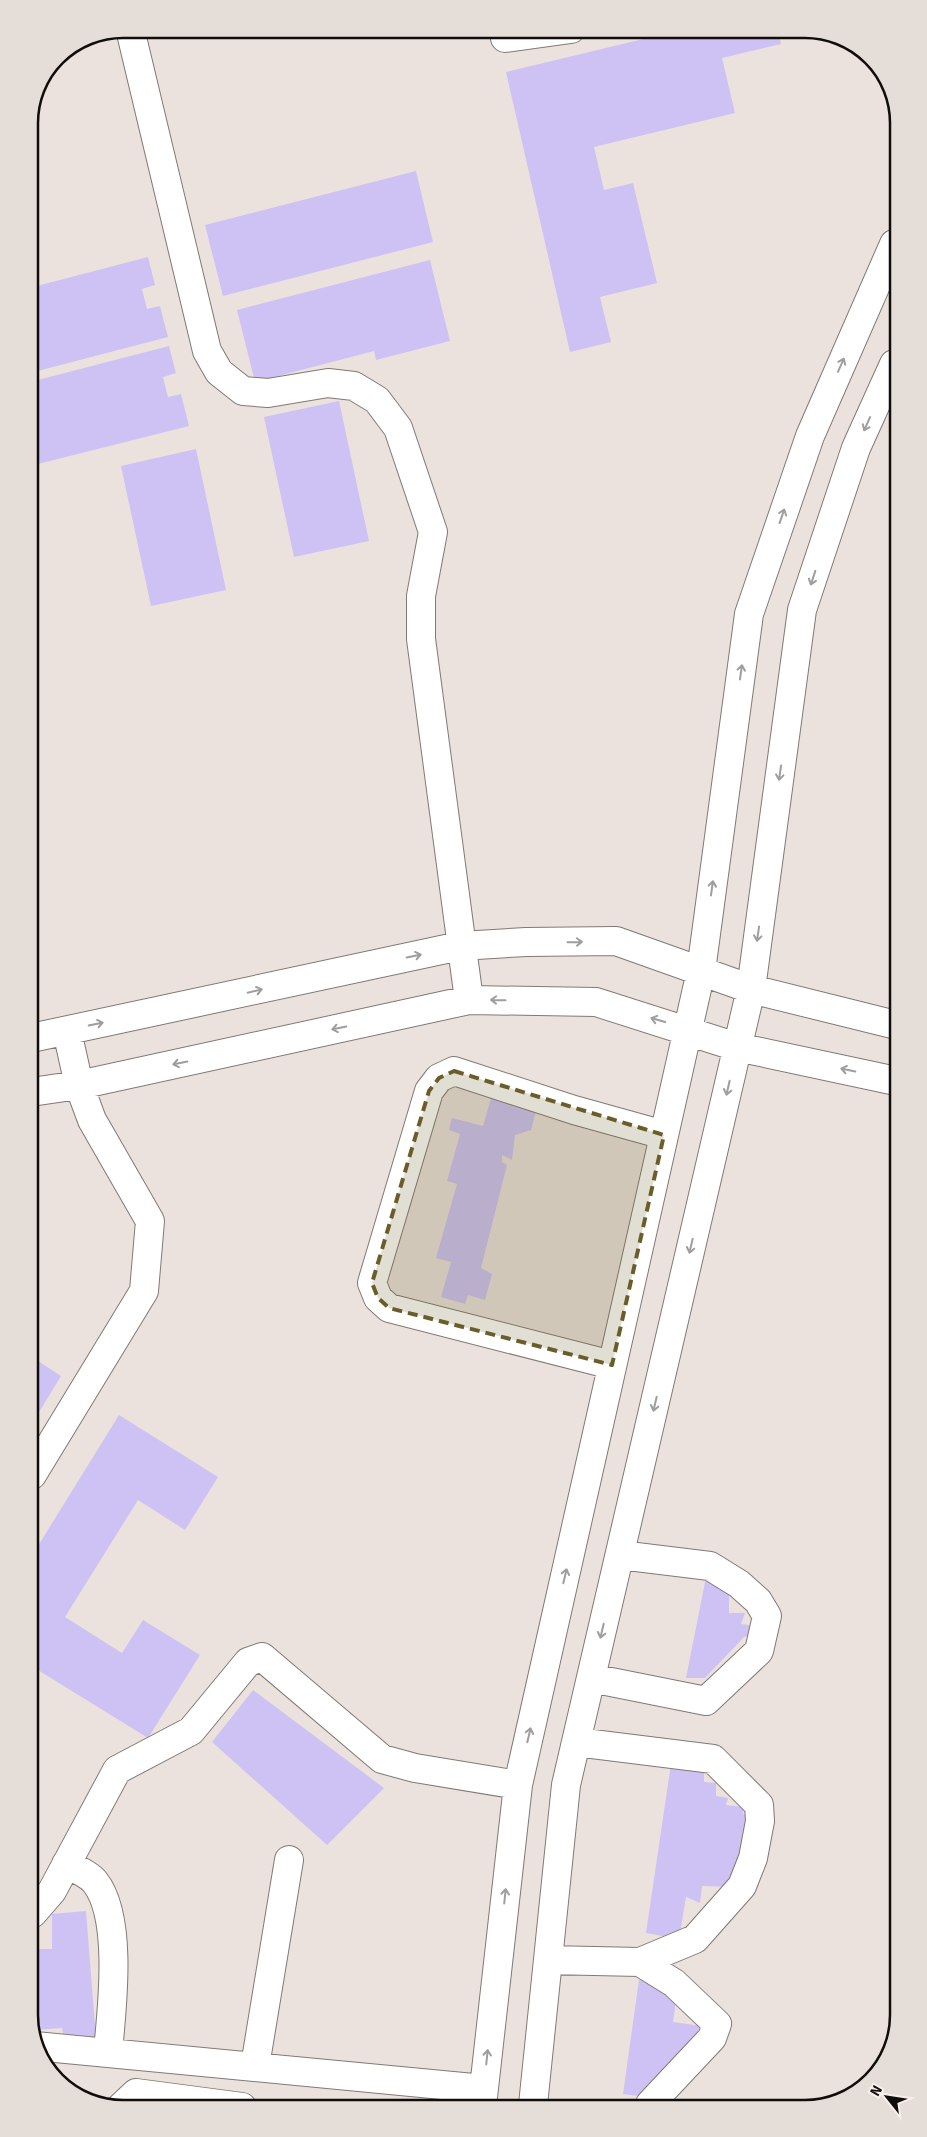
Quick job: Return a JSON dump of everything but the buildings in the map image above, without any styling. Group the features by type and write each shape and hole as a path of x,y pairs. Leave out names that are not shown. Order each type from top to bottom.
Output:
{"street":[{"path":"132,38 207,351 219,372 243,390 268,393 328,383 354,386 377,400 398,428 433,532 420,596 421,639 460,946 469,1000"},
{"path":"44,2047 255,2066 483,2097 518,1786 702,971 749,614 810,436 890,253"},
{"path":"534,2100 566,1785 751,989 802,610 856,448 890,373"},
{"path":"38,1037 460,946 526,942 616,941 751,989 890,1024"},
{"path":"38,1091 79,1085 469,1000 596,1002 688,1029 737,1046 890,1080"},
{"path":"38,1465 144,1291 150,1221 92,1120 79,1085 67,1031"},
{"path":"612,1365 389,1308 378,1298 372,1283 429,1091 439,1078 454,1071 574,1110 664,1135"},
{"path":"591,1678 706,1700 759,1651 768,1616 758,1601 739,1584 710,1566 620,1555"},
{"path":"38,1908 52,1891 117,1770 191,1731 248,1662 262,1657 382,1759 416,1768 518,1786"},
{"path":"548,1960 640,1962 695,1939 742,1886 754,1858 760,1821 759,1805 713,1759 576,1742"},
{"path":"255,2066 289,1860"},
{"path":"66,1864 94,1881 108,1904 112,1929 112,2014 108,2051"},
{"path":"640,1962 674,1983 717,2024 712,2038 654,2100"},
{"path":"130,2099 136,2093 182,2099"}],"highlighted area":[{"path":"454,1071 664,1135 612,1365 389,1308 378,1298 372,1283 429,1091 439,1078"}]}
